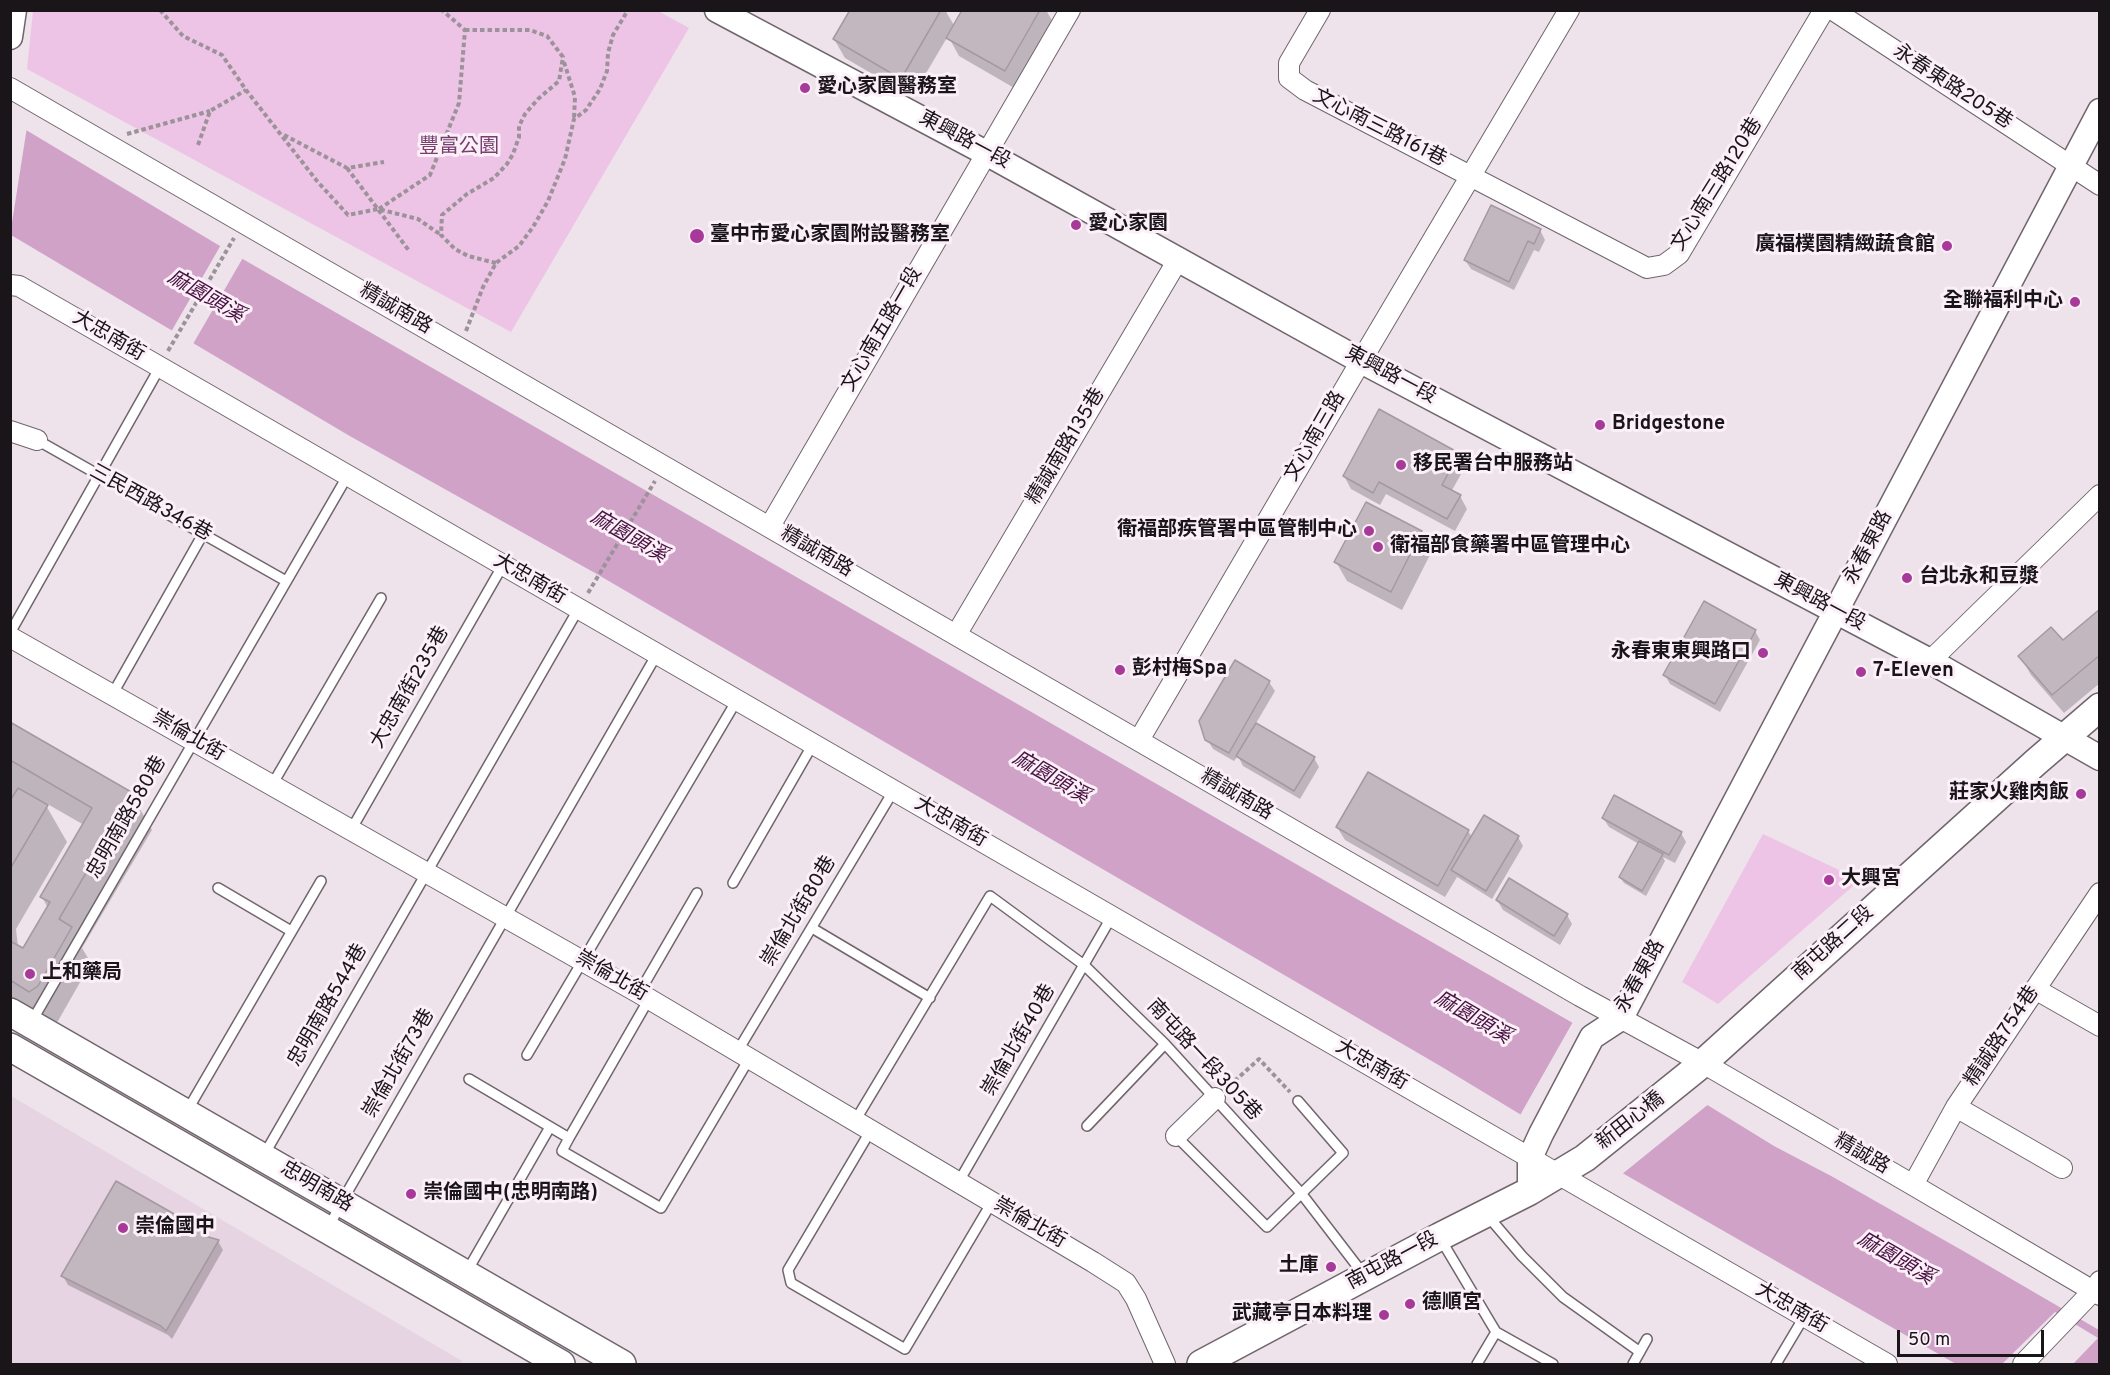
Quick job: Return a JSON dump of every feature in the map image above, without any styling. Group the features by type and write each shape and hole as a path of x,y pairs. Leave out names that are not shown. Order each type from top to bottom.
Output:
{"main road":[{"name":"南屯路二段","path":"1677,1085 2100,707"},
{"name":"忠明南路","path":"20,1018 622,1365"},
{"name":"忠明南路","path":"10,1047 561,1365"},
{"name":"新田心橋","path":"1585,1158 1677,1085"},
{"name":"南屯路一段","path":"1218,1361 1365,1277 1530,1191 1585,1158"}],"street":[{"path":"10,37 14,10"},
{"name":"東興路一段","path":"717,10 987,153 1179,258 1360,361 1930,661 2100,758"},
{"name":"文心南五路一段","path":"770,526 1070,10"},
{"name":"文心南三路161巷","path":"1320,10 1289,63 1289,78 1305,90 1471,177"},
{"name":"文心南三路","path":"1139,740 1360,361 1569,10"},
{"name":"文心南三路120巷","path":"1471,177 1647,268 1664,265 1679,254 1824,10"},
{"name":"永春東路205巷","path":"1833,10 2100,185"},
{"name":"精誠南路","path":"10,88 1621,1018"},
{"name":"永春東路","path":"1530,1158 1592,1037 1621,1018 2100,111"},
{"name":"精誠南路135巷","path":"956,635 1179,258"},
{"name":"大忠南街","path":"10,285 19,286 503,564 1887,1365"},
{"name":"三民西路346巷","path":"10,431 37,440"},
{"path":"1930,661 2100,495"},
{"name":"崇倫北街","path":"10,635 644,996 1094,1262 1126,1283 1136,1299 1166,1365"},
{"name":"精誠路754巷","path":"1913,1185 1956,1107 2100,893"},
{"path":"2035,989 2100,1026"},
{"name":"精誠路","path":"1621,1018 2098,1289"},
{"path":"1176,1136 1215,1098"},
{"path":"1956,1107 2062,1168"},
{"path":"1530,1158 1530,1191"},
{"path":"2023,1365 2098,1289"}],"lane":[{"path":"10,635 160,367"},
{"name":"三民西路346巷","path":"37,440 286,581"},
{"name":"忠明南路580巷","path":"20,1018 194,741 348,475"},
{"path":"112,694 203,534"},
{"name":"大忠南街235巷","path":"351,830 503,564"},
{"path":"272,785 381,598"},
{"name":"忠明南路544巷","path":"262,1157 579,608"},
{"name":"崇倫北街73巷","path":"327,1230 657,654"},
{"path":"527,1055 737,700"},
{"path":"733,883 813,744"},
{"name":"崇倫北街80巷","path":"569,1138 562,1151 661,1208 812,928 894,790"},
{"path":"186,1113 321,881"},
{"path":"218,888 291,931"},
{"path":"469,1079 569,1138 697,893"},
{"name":"南屯路一段305巷","path":"930,998 990,896 1084,965 1165,1044 1301,1193 1365,1277"},
{"name":"崇倫北街40巷","path":"958,1183 1112,916"},
{"path":"812,928 930,998 789,1270 791,1283 905,1349 992,1202"},
{"path":"1087,1126 1165,1044"},
{"path":"1176,1136 1268,1227 1343,1153 1298,1101"},
{"path":"465,1274 550,1127"},
{"path":"1485,1214 1563,1297 1640,1352"},
{"path":"1439,1237 1496,1332 1553,1365"},
{"path":"1776,1365 1804,1317"},
{"path":"1477,1365 1496,1332"},
{"path":"1633,1365 1647,1339"}],"path":[{"path":"160,10 183,36 222,55 246,90 317,181 348,214 378,209 418,219 441,235 455,249 468,256 496,263"},
{"path":"442,10 465,30 530,30 547,36 564,57 575,97 574,119 565,159 548,201 519,246 496,263 483,287 459,347"},
{"path":"574,119 586,110 600,88 607,70 608,53 613,35 628,10"},
{"path":"378,209 430,175 459,103 465,30"},
{"path":"441,235 442,215 467,194 494,178 507,164 513,154 519,137 519,126 525,114 559,81 564,57"},
{"path":"99,139 142,131 210,111 246,90"},
{"path":"198,145 210,111"},
{"path":"281,133 347,168 410,252"},
{"path":"347,168 384,162"},
{"path":"160,367 243,222"},
{"path":"579,608 664,465"},
{"path":"1215,1098 1258,1059 1298,1101"}],"shaded area":[{"name":"崇倫國中","path":"11,1096 462,1361 460,1364 11,1364"}],"green space":[{"name":"豐富公園","path":"33,11 658,11 689,28 511,332 27,69"},
{"path":"1763,834 1860,880 1718,1004 1682,982"}],"water":[{"name":"麻園頭溪","path":"11,121 220,246 1592,1034 1774,1146 1833,1177 2099,1330 2099,1364 1956,1364 1528,1119 595,573 348,435 11,235"}],"pier":[{"path":"10,118 27,127 11,229 10,229"},
{"path":"222,243 244,256 193,344 171,332"},
{"path":"1574,1020 1710,1103 1621,1175 1519,1117"},
{"path":"2055,1312 2098,1338 2073,1364 2002,1364"}],"building":[{"path":"850,10 941,10 901,79 833,39"},
{"path":"962,10 1040,10 1005,71 946,38"},
{"path":"1491,205 1541,229 1534,244 1528,241 1509,282 1464,260"},
{"name":"移民署台中服務站","path":"1379,409 1459,453 1442,485 1461,495 1447,519 1379,482 1373,493 1343,476"},
{"name":"衛福部食藥署中區管理中心","path":"1366,502 1422,531 1391,592 1334,562"},
{"path":"1704,601 1756,630 1715,704 1663,675"},
{"path":"2100,609 2100,655 2052,695 2018,656 2051,627 2063,640"},
{"path":"1235,660 1270,681 1229,753 1205,740 1199,721"},
{"path":"10,722 133,793 59,919 72,927 38,986 29,992 10,980 10,941 23,948 50,902 40,897 92,808 10,760"},
{"path":"1256,723 1315,757 1294,791 1236,756"},
{"path":"1368,772 1469,830 1438,886 1336,827"},
{"path":"18,788 48,805 10,869 10,801"},
{"path":"1614,795 1682,832 1669,855 1602,818"},
{"path":"1484,815 1519,836 1486,891 1451,870"},
{"path":"1639,841 1663,854 1642,891 1619,877"},
{"path":"1509,878 1568,914 1554,936 1496,900"},
{"path":"116,1181 199,1228 205,1236 219,1240 166,1331 161,1326 61,1276"}],"place":[{"name":"愛心家園醫務室","path":"805,88"},
{"name":"愛心家園","path":"1076,225"},
{"name":"臺中市愛心家園附設醫務室","path":"697,236"},
{"name":"廣福樸園精緻蔬食館","path":"1947,246"},
{"name":"全聯福利中心","path":"2075,302"},
{"name":"Bridgestone","path":"1600,425"},
{"name":"移民署台中服務站","path":"1401,465"},
{"name":"衛福部疾管署中區管制中心","path":"1369,531"},
{"name":"衛福部食藥署中區管理中心","path":"1378,547"},
{"name":"台北永和豆漿","path":"1907,578"},
{"name":"永春東東興路口","path":"1763,653"},
{"name":"彭村梅Spa","path":"1120,670"},
{"name":"7-Eleven","path":"1861,672"},
{"name":"莊家火雞肉飯","path":"2081,794"},
{"name":"大興宮","path":"1829,880"},
{"name":"上和藥局","path":"30,974"},
{"name":"崇倫國中(忠明南路)","path":"411,1194"},
{"name":"崇倫國中","path":"123,1228"},
{"name":"土庫","path":"1331,1267"},
{"name":"德順宮","path":"1410,1304"},
{"name":"武藏亭日本料理","path":"1384,1315"}]}
